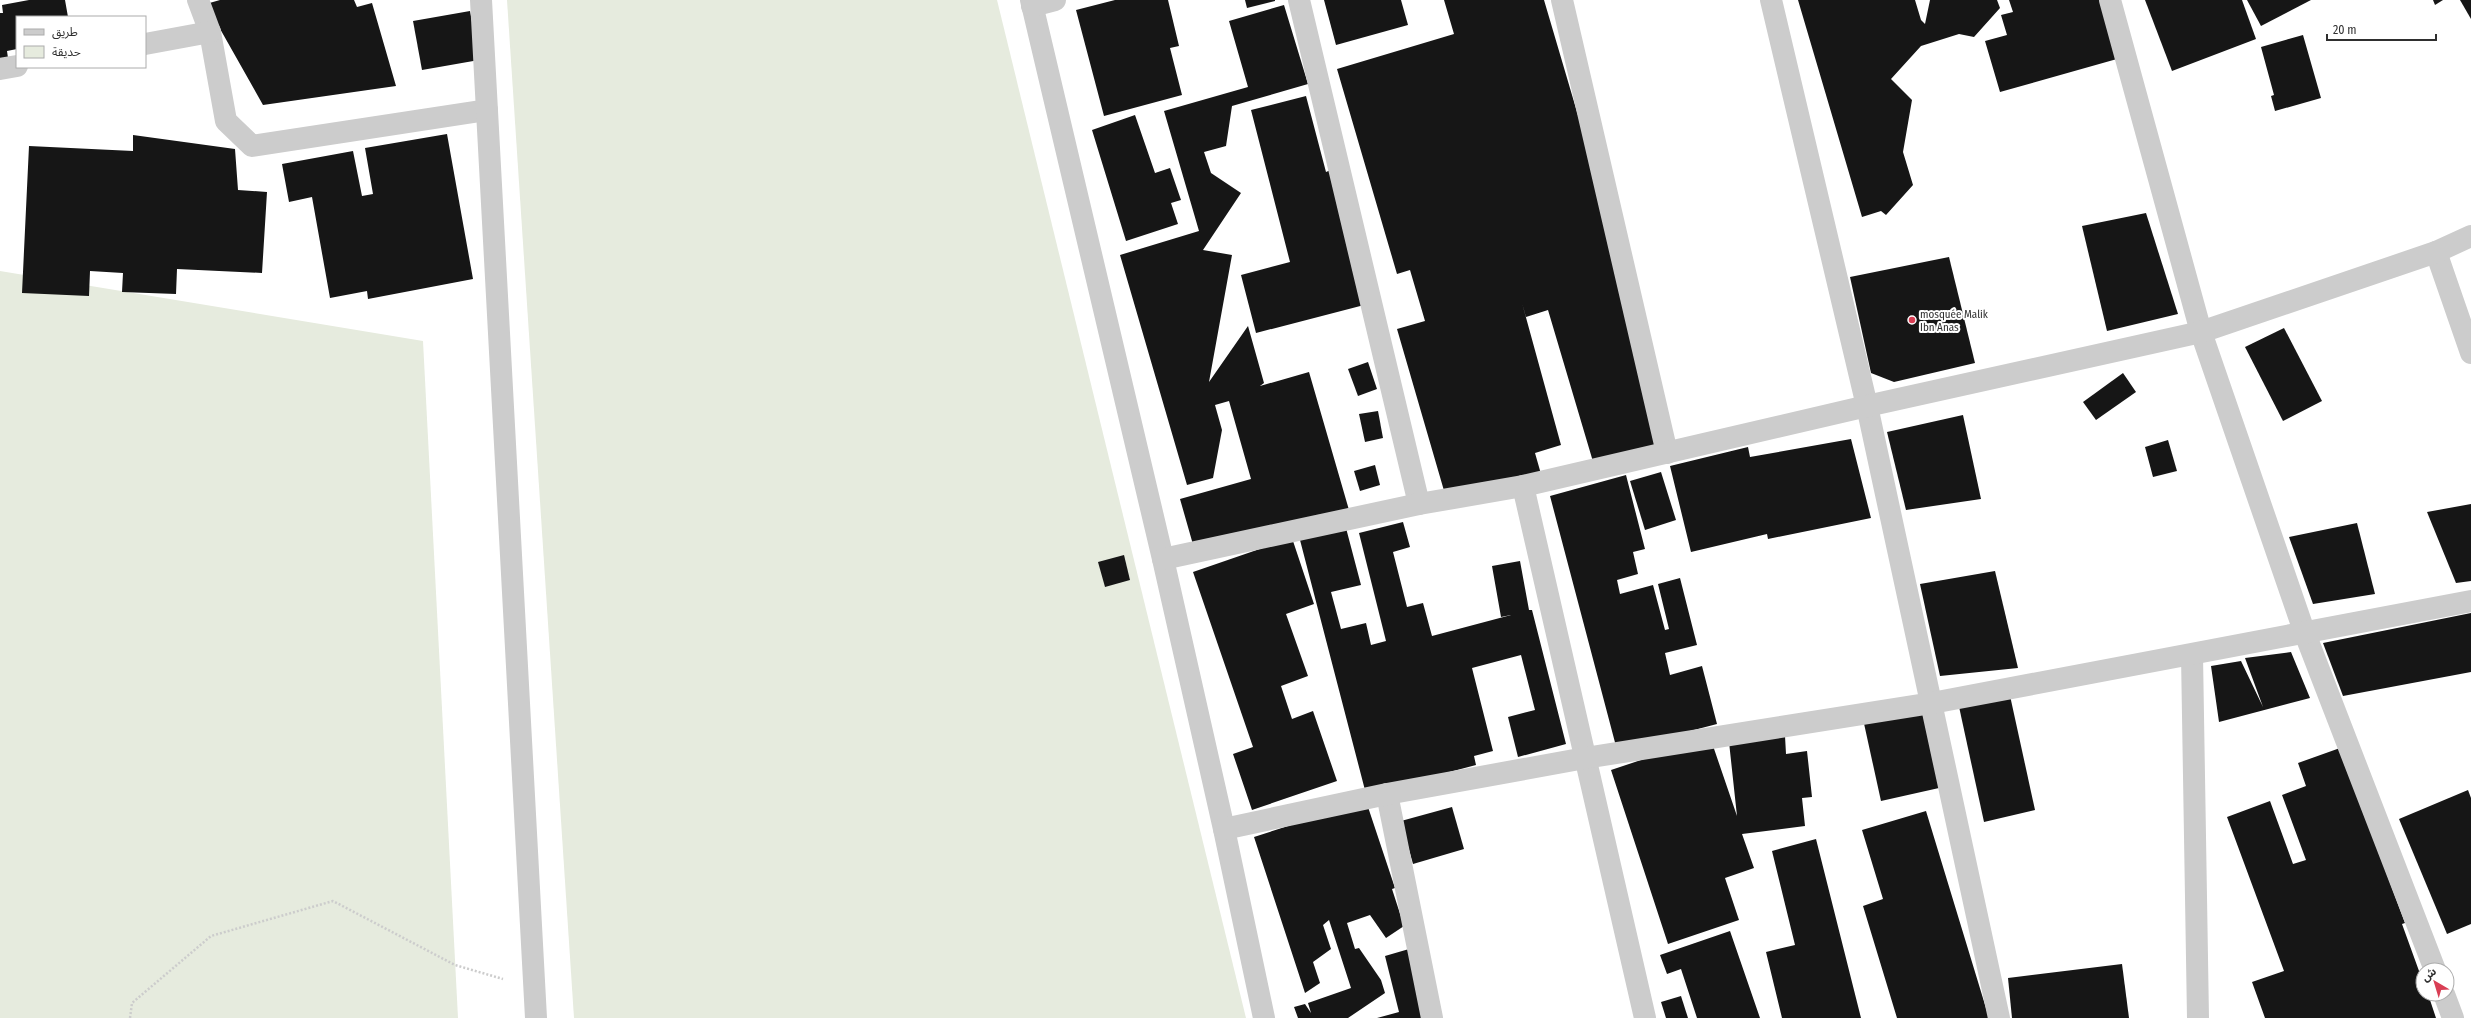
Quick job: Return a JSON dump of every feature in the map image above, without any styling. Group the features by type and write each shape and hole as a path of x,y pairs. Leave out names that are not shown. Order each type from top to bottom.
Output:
{"street":[{"path":"198,0 210,32 226,121 252,146 487,110"},
{"path":"481,0 536,1018"},
{"path":"1055,0 1032,3 1163,559 1224,829 1264,1018"},
{"path":"1299,0 1419,504"},
{"path":"1562,0 1667,453"},
{"path":"1771,0 1867,406 1999,1018"},
{"path":"2110,0 2201,332 2304,631 2432,962"},
{"path":"146,44 210,32"},
{"path":"0,69 16,66"},
{"path":"1163,559 1419,504 1523,486 1867,406 2201,332 2436,252 2471,236"},
{"path":"2436,252 2471,353"},
{"path":"1523,486 1645,1018"},
{"path":"1224,829 1387,794 1585,758 1932,703 2192,655 2304,631 2471,601"},
{"path":"2192,655 2198,1018"},
{"path":"1387,794 1432,1018"},
{"path":"2447,1002 2453,1018"}],"path":[{"path":"130,1018 132,1003 211,936 333,901 455,965 534,988"}],"green space":[{"path":"507,0 997,0 1246,1018 574,1018"},
{"path":"0,271 423,341 458,1018 0,1018"}],"building":[{"path":"29,0 65,0 68,16 16,16 16,49 7,51 8,58 0,59 0,13 3,13 2,5"},
{"path":"220,0 354,0 357,7 372,3 396,86 263,105 206,4"},
{"path":"1115,0 1168,0 1179,46 1170,48 1182,95 1104,116 1076,10"},
{"path":"1245,0 1275,0 1275,1 1247,8"},
{"path":"1324,0 1401,0 1408,25 1336,45"},
{"path":"1444,0 1544,0 1674,441 1594,465 1548,310 1526,317 1522,303 1561,445 1535,453 1541,474 1447,501 1397,329 1425,321 1410,270 1397,274 1337,69 1454,34"},
{"path":"1798,0 1915,0 1921,20 1925,24 1930,0 1997,0 2000,8 1974,37 1959,34 1921,46 1891,79 1912,100 1903,152 1913,185 1886,215 1881,211 1862,217"},
{"path":"2009,0 2108,0 2124,57 2000,92 1985,41 2007,35 2001,15 2013,12"},
{"path":"2145,0 2242,0 2256,39 2172,71"},
{"path":"2247,0 2311,0 2261,26"},
{"path":"2433,0 2443,0 2435,5"},
{"path":"2460,0 2471,0 2471,19"},
{"path":"1284,5 1308,84 1232,106 1226,146 1204,152 1211,173 1241,193 1203,250 1232,255 1209,382 1248,326 1264,383 1260,386 1309,372 1349,510 1196,555 1180,499 1251,479 1229,401 1215,405 1222,430 1213,478 1187,485 1120,255 1199,231 1164,111 1248,87 1229,21"},
{"path":"470,11 479,60 422,70 413,21"},
{"path":"2303,35 2321,98 2275,111 2271,96 2274,95 2261,47"},
{"path":"1306,96 1326,172 1333,169 1368,304 1256,333 1241,275 1290,262 1251,110"},
{"path":"1135,115 1155,173 1170,168 1181,200 1171,203 1178,224 1126,241 1092,130"},
{"path":"447,134 473,279 368,299 367,291 330,298 312,197 289,202 282,164 353,151 362,196 373,194 365,148"},
{"path":"133,135 235,149 238,190 267,192 262,273 177,269 176,294 122,292 123,273 90,271 89,296 22,293 29,146 133,151"},
{"path":"2146,213 2178,314 2107,331 2082,226"},
{"name":"mosquée Malik Ibn Anas","path":"1949,257 1975,363 1894,382 1871,373 1850,277"},
{"path":"2284,328 2322,401 2283,421 2245,347"},
{"path":"1368,362 1377,389 1358,396 1348,369"},
{"path":"2123,373 2136,392 2096,420 2083,402"},
{"path":"1378,411 1383,438 1365,442 1359,414"},
{"path":"1963,415 1981,499 1906,510 1887,432"},
{"path":"1851,439 1871,518 1768,539 1767,534 1691,552 1670,466 1748,447 1750,457"},
{"path":"2168,440 2177,471 2153,477 2145,447"},
{"path":"1375,465 1380,485 1360,491 1354,471"},
{"path":"1661,472 1676,520 1645,530 1630,481"},
{"path":"1626,475 1645,549 1633,552 1638,574 1617,580 1620,594 1653,585 1665,630 1669,629 1658,584 1680,578 1697,645 1665,653 1670,675 1702,666 1717,724 1617,750 1550,496"},
{"path":"2471,504 2471,581 2456,583 2427,512"},
{"path":"1403,522 1410,547 1393,552 1407,607 1423,603 1432,636 1511,615 1501,617 1492,566 1520,561 1529,610 1532,610 1566,744 1518,757 1508,717 1535,710 1521,655 1472,668 1493,751 1474,756 1476,765 1366,794 1300,540 1346,528 1361,585 1331,592 1341,629 1366,623 1371,645 1386,641 1359,533"},
{"path":"2357,523 2375,594 2313,604 2289,537"},
{"path":"1292,538 1314,604 1286,614 1308,676 1281,686 1292,719 1313,711 1337,781 1252,810 1233,754 1253,747 1193,572"},
{"path":"1124,555 1130,580 1105,587 1098,562"},
{"path":"1995,571 2018,668 1940,676 1920,584"},
{"path":"2471,613 2471,672 2343,696 2323,643"},
{"path":"2291,652 2310,698 2219,722 2211,666 2241,661 2263,707 2245,658"},
{"path":"2009,691 2035,810 1984,822 1958,702"},
{"path":"1922,706 1939,788 1881,801 1863,719"},
{"path":"1785,736 1786,754 1807,751 1812,797 1802,798 1805,826 1742,834 1754,868 1725,878 1739,920 1668,944 1611,770 1710,737 1737,816 1729,742"},
{"path":"2340,748 2405,923 2402,924 2416,962 2415,1002 2431,1002 2436,1018 2265,1018 2252,982 2284,971 2227,817 2270,801 2293,864 2306,860 2282,795 2306,786 2298,763"},
{"path":"2468,790 2471,798 2471,924 2447,934 2399,819"},
{"path":"1366,801 1395,888 1392,889 1404,926 1386,938 1370,915 1347,923 1355,949 1359,948 1381,980 1385,993 1348,1018 1298,1018 1294,1007 1305,1004 1311,1013 1308,1003 1351,988 1329,920 1323,925 1331,949 1313,962 1320,983 1305,993 1254,837"},
{"path":"1452,807 1464,849 1413,864 1401,821"},
{"path":"1926,811 1989,1018 1897,1018 1863,906 1883,899 1862,830"},
{"path":"1816,839 1861,1018 1782,1018 1766,952 1795,945 1772,851"},
{"path":"1730,931 1760,1018 1697,1018 1681,969 1667,974 1660,955"},
{"path":"1409,949 1427,1018 1377,1018 1399,1012 1385,956"},
{"path":"2122,964 2129,1018 2012,1018 2008,978"},
{"path":"1681,996 1688,1018 1666,1018 1661,1002"}],"place":[{"name":"mosquée Malik Ibn Anas","path":"1912,320"}]}
